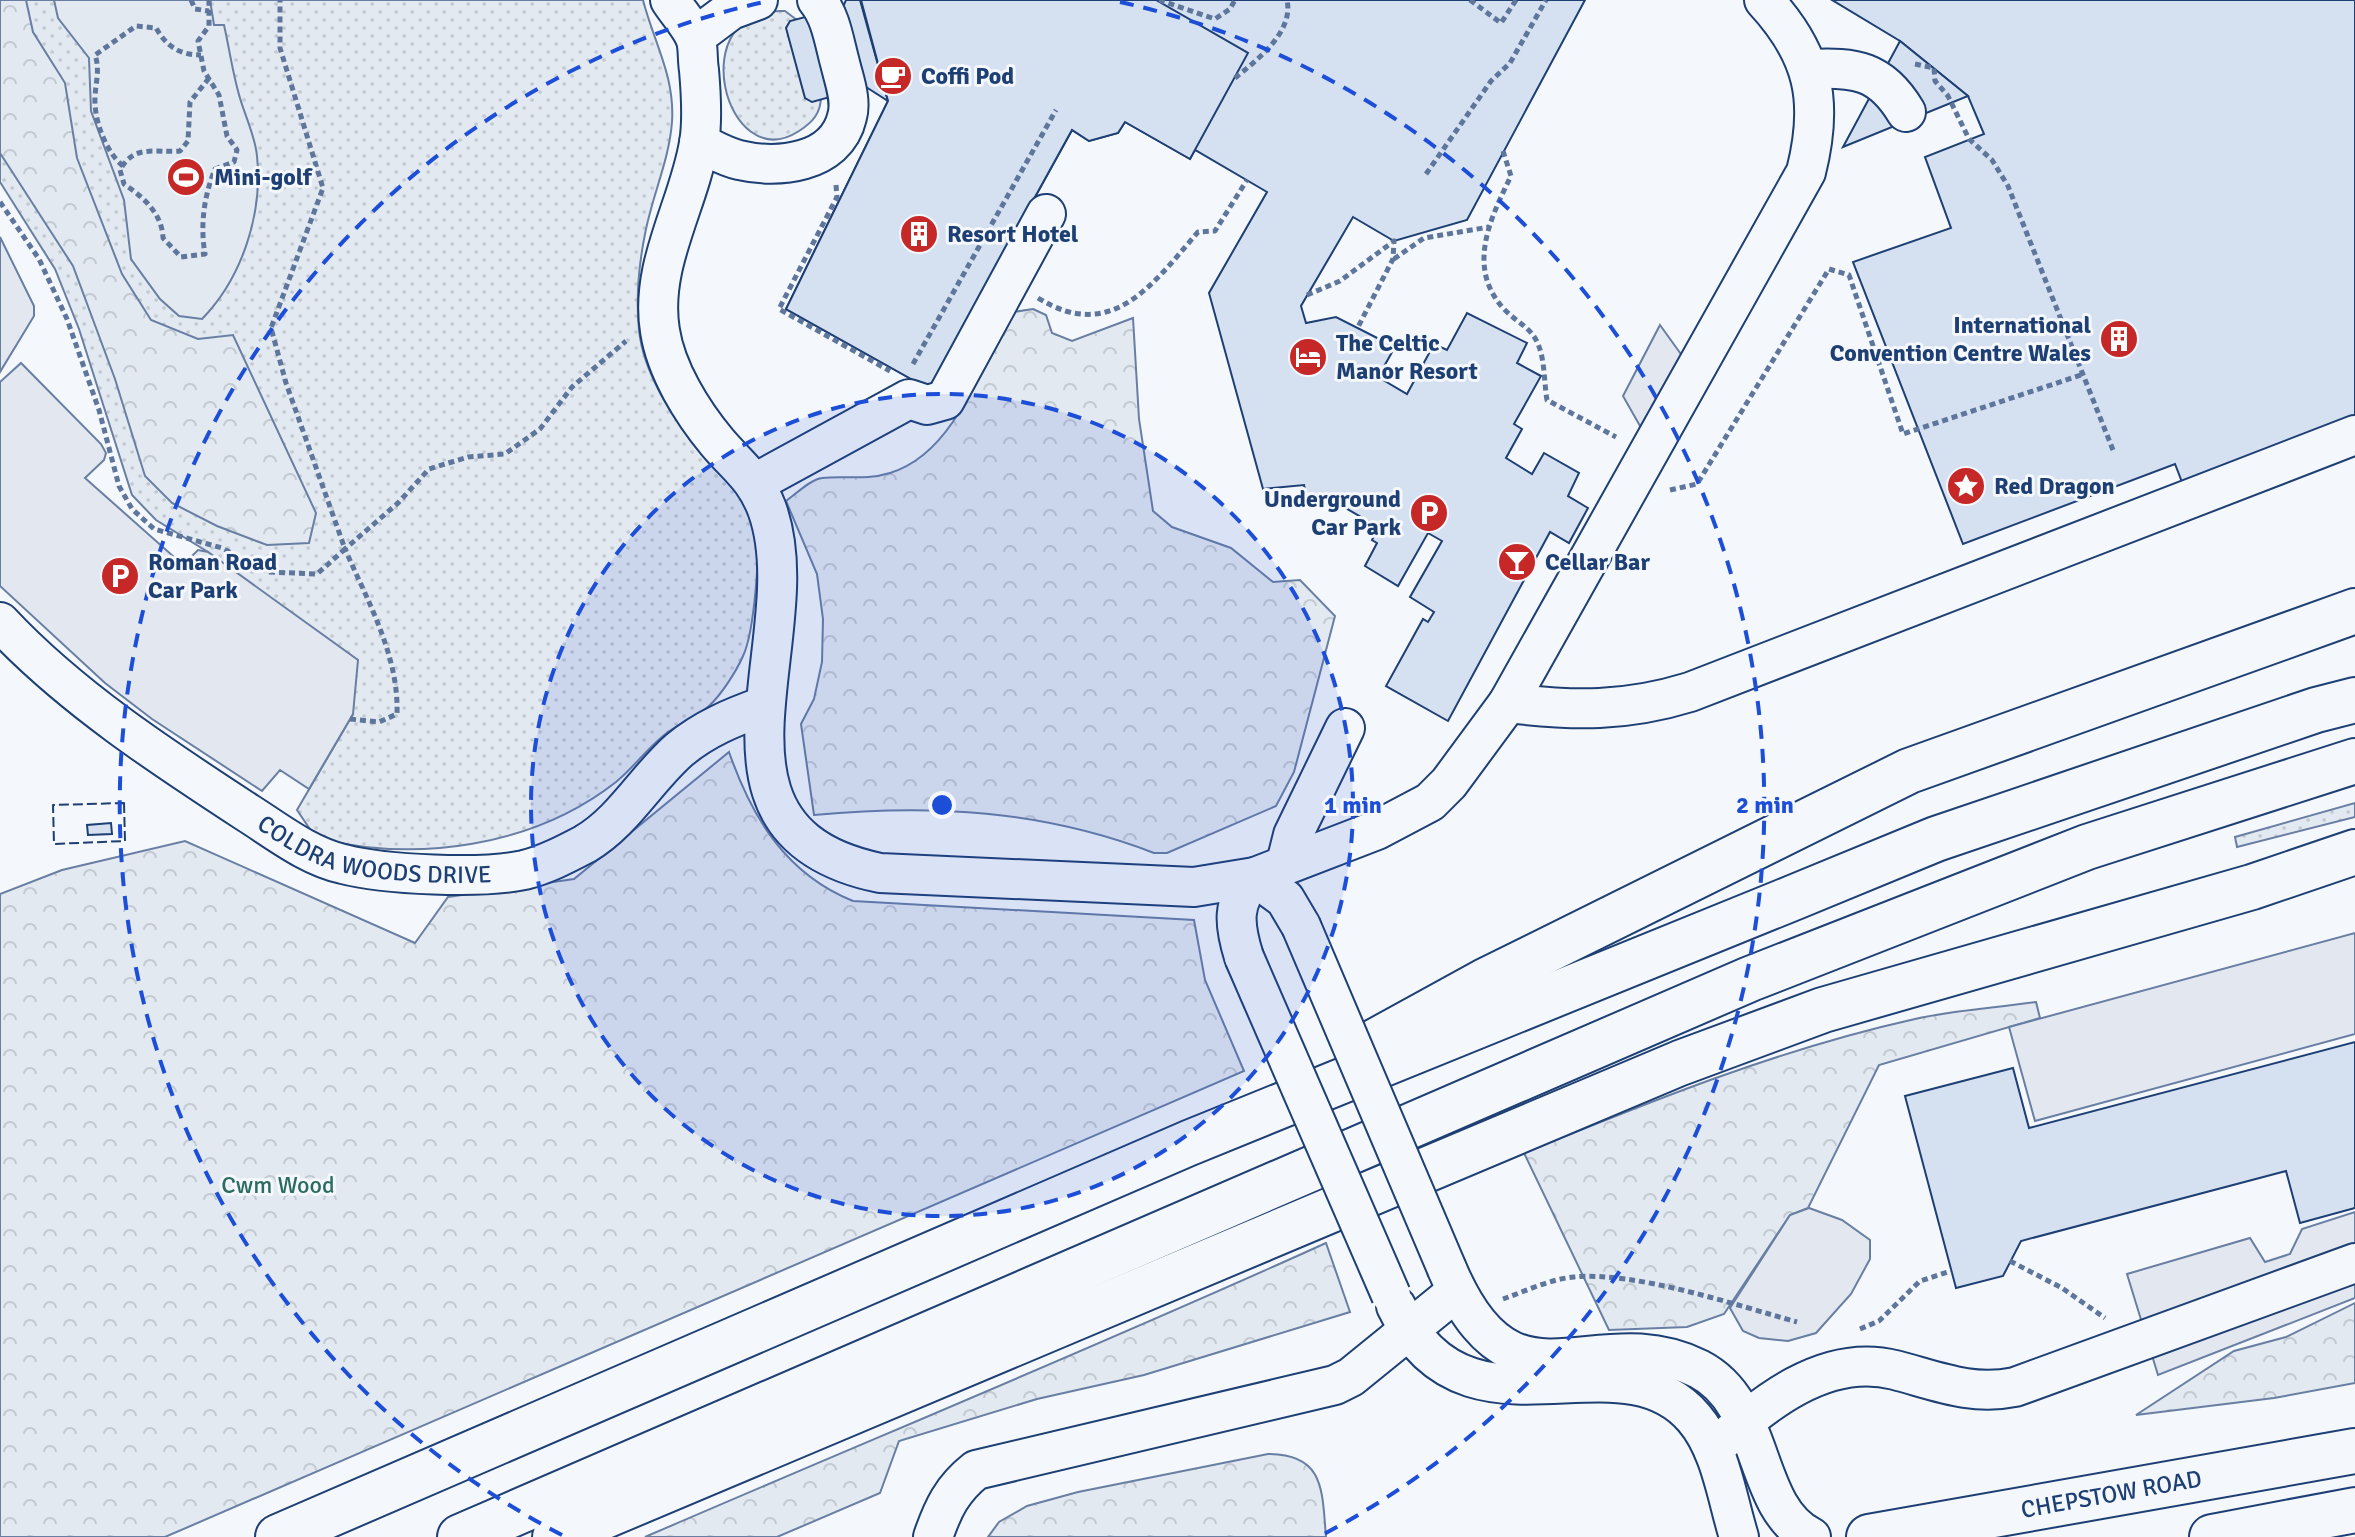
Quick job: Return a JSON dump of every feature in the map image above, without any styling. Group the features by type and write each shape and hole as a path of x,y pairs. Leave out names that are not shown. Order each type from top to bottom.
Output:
{"main road":[{"path":"1189,1143 1485,981 1909,771 2355,611"},
{"path":"278,1537 1189,1143 1936,839 2316,710 2355,700"},
{"path":"460,1537 1750,979 2087,847 2355,761"},
{"path":"1442,1110 1932,953 2187,878 2355,841"},
{"path":"555,1537 1680,1063 1823,1010 2252,887 2355,852"},
{"name":"CHEPSTOW ROAD","path":"1869,1537 2355,1451"},
{"path":"2212,1537 2355,1510"}],"lane":[{"path":"670,0 695,37 701,92 699,143 662,269 660,330 684,396 718,443 757,482 768,512 778,569 779,599 764,706 765,768 778,809 815,847 843,865 880,873 1194,887 1283,865 1377,830 1430,802 1449,783 1508,703 1806,172 1815,121 1810,69 1800,44 1764,0"},
{"path":"695,37 731,10 758,0"},
{"path":"699,143 736,160 762,164 801,162 832,146 847,118 847,92 826,11 817,0"},
{"path":"1810,69 1848,67 1871,76 1895,93 1906,112"},
{"path":"757,482 909,399 927,405 945,400 970,360 1006,285 1028,253 1046,214"},
{"path":"1508,703 1604,710 1647,706 2355,435"},
{"name":"COLDRA WOODS DRIVE","path":"0,622 30,654 198,780 309,852 344,865 383,870 488,874 525,870 557,858 588,842 613,821 677,752 697,736 764,706"},
{"path":"1283,865 1285,899 1301,926 1459,1293 1507,1350 1528,1357 1554,1359 1642,1354 1687,1365 1724,1387 1745,1420 1787,1520 1811,1537"},
{"path":"1283,865 1237,899 1235,913 1244,957 1407,1329 1432,1356 1469,1377 1514,1386 1620,1384 1666,1395 1694,1418 1713,1449 1739,1537"},
{"path":"1713,1449 1745,1420 1797,1386 1855,1365 1896,1370 1963,1390 2000,1390 2137,1344 2355,1263"},
{"path":"933,1537 945,1504 958,1485 976,1470 1335,1385 1351,1377 1407,1329 1459,1293"}],"path":[{"path":"191,0 195,9 209,11"},
{"path":"209,0 209,26 198,41 209,78 219,95 227,136 237,150 234,162 215,169 208,187 202,234 205,254 181,257 163,238 163,225 145,198 124,184 123,166 127,156 136,152 180,151 188,141 190,102 209,78"},
{"path":"280,0 280,48 323,188 271,328 286,383 345,549 394,663 398,694 397,714 389,720 350,719"},
{"path":"1159,0 1215,19 1230,9 1235,0"},
{"path":"1235,78 1268,51 1289,11 1287,0"},
{"path":"1470,0 1501,23 1516,0"},
{"path":"1426,174 1491,81 1510,63 1546,0"},
{"path":"123,166 107,147 95,107 100,69 95,55 136,26 156,28 162,39 183,55 201,55"},
{"path":"1903,57 1934,68 1935,81 1948,96 1969,139 1992,160 2008,186 2113,450"},
{"path":"910,370 1056,110"},
{"path":"1503,151 1511,176 1489,227 1483,256 1489,290 1507,312 1527,326 1539,346 1547,400 1649,454"},
{"path":"835,176 837,197 779,309 892,372"},
{"path":"1006,285 1063,314 1082,317 1127,305 1162,275 1198,232 1215,231 1247,180"},
{"path":"0,202 39,259 67,319 99,410 119,486 132,509 154,529 222,548 268,572 317,574 398,503 429,469 468,457 505,454 540,429 572,387 608,353 639,331 660,330"},
{"path":"1393,259 1424,238 1489,227"},
{"path":"1307,295 1340,281 1394,241 1393,259 1358,327"},
{"path":"1622,500 1697,484 1829,269 1849,275 1903,434 2084,374"},
{"path":"2010,1261 2095,1310 2137,1344"},
{"path":"1847,1334 1879,1321 1920,1281 1951,1271"},
{"path":"1459,1293 1499,1300 1570,1277 1592,1276 1642,1282 1797,1322"}],"green space":[{"path":"0,0 643,0 667,75 672,122 668,151 641,257 638,307 642,346 660,394 699,448 748,503 756,525 756,591 747,645 736,669 714,701 663,736 616,782 583,804 548,822 511,835 472,844 393,849 316,838 297,810 353,714 208,552 156,520 132,495 79,329 55,269 0,182"},
{"path":"0,0 26,0 33,32 65,83 77,158 122,274 151,320 198,339 233,335 316,513 309,543 267,545 217,526 172,503 145,476 115,379 73,266 0,153"},
{"name":"Mini-golf","path":"54,0 210,0 214,25 224,25 238,91 256,148 257,200 239,265 216,303 202,319 179,316 160,299 131,259 124,200 91,111 89,58 58,18"},
{"path":"785,11 797,20 821,102 815,116 804,128 773,139 751,132 735,113 725,87 724,59 733,34 753,17"},
{"path":"1033,309 1046,315 1052,333 1072,341 1133,318 1139,419 1153,511 1172,527 1231,548 1273,582 1300,580 1335,616 1294,772 1276,806 1167,853 1154,853 1070,827 986,814 901,810 814,815 801,724 814,699 822,662 823,619 817,574 786,501 818,479 881,475 913,463 932,447 963,406 1007,313"},
{"name":"Cwm Wood","path":"729,752 749,799 774,841 809,876 853,901 1194,920 1205,980 1244,1071 165,1537 0,1537 0,894 62,870 185,841 415,943 448,897 574,879"},
{"path":"2355,803 2355,817 2237,847 2235,837"},
{"path":"2036,1002 2040,1018 1879,1065 1808,1208 1790,1215 1724,1314 1687,1327 1609,1330 1524,1153 1668,1096 1815,1045 1930,1016"},
{"path":"1326,1243 1350,1312 1144,1375 1037,1399 899,1441 880,1493 777,1537 645,1537 1072,1355"},
{"path":"2355,1303 2355,1383 2274,1398 2136,1415 2234,1351 2286,1337"},
{"path":"1268,1454 1301,1460 1317,1478 1326,1537 988,1537 999,1522 1027,1506 1078,1492"}],"shaded area":[{"path":"0,237 34,306 34,316 0,372"},
{"path":"1660,325 1683,357 1644,433 1623,396"},
{"name":"Roman Road Car Park","path":"21,363 101,444 106,453 104,460 85,478 183,565 198,550 208,552 358,660 353,714 309,789 280,770 262,791 152,719 105,683 0,586 0,382"},
{"path":"2355,933 2355,1034 2035,1121 2009,1027"},
{"path":"1809,1208 1842,1220 1870,1240 1870,1259 1851,1294 1816,1333 1788,1341 1759,1338 1743,1331 1730,1308 1790,1215"},
{"path":"2355,1212 2355,1298 2158,1375 2127,1274 2250,1238 2265,1262 2290,1254 2302,1229"}],"building":[{"path":"846,0 861,0 888,101 866,87 812,102 805,98 786,28 790,21 843,7"},
{"name":"The Celtic Manor Resort","path":"860,0 1585,0 1467,220 1394,241 1353,217 1301,306 1306,323 1336,317 1395,347 1378,377 1407,394 1434,344 1447,350 1467,313 1527,343 1517,363 1541,376 1514,424 1522,429 1506,458 1532,474 1544,453 1579,473 1568,496 1588,508 1569,543 1550,532 1448,721 1386,686 1423,619 1428,622 1434,612 1410,597 1442,541 1428,533 1398,586 1365,566 1377,543 1372,540 1378,527 1337,503 1309,508 1304,485 1263,489 1209,293 1267,192 1195,150 1190,159 1125,122 1118,133 1089,141 1072,130 929,389 786,309 888,101"},
{"name":"Resort Hotel","path":"861,0 1156,0 1248,53 1190,159 1125,122 1118,133 1089,141 1072,130 929,389 786,309 888,101"},
{"name":"International Convention Centre Wales","path":"1832,0 2355,0 2355,417 2182,482 2175,464 1963,544 1853,262 1951,228 1925,157 1984,134 1968,96 1900,41"},
{"path":"1900,41 1968,96 1843,147"},
{"path":"111,823 112,834 88,835 87,825"},
{"path":"2355,1042 2355,1208 2300,1223 2286,1171 2021,1241 2003,1276 1956,1288 1905,1096 2013,1068 2029,1128"}],"fence":[{"path":"124,803 125,841 54,844 53,805 124,803"}],"place":[{"name":"Coffi Pod","path":"893,76"},
{"name":"Mini-golf","path":"186,177"},
{"name":"Resort Hotel","path":"919,234"},
{"name":"International Convention Centre Wales","path":"2119,339"},
{"name":"The Celtic Manor Resort","path":"1308,357"},
{"name":"Red Dragon","path":"1966,486"},
{"name":"Underground Car Park","path":"1429,513"},
{"name":"Cellar Bar","path":"1517,562"},
{"name":"Roman Road Car Park","path":"120,576"}]}
